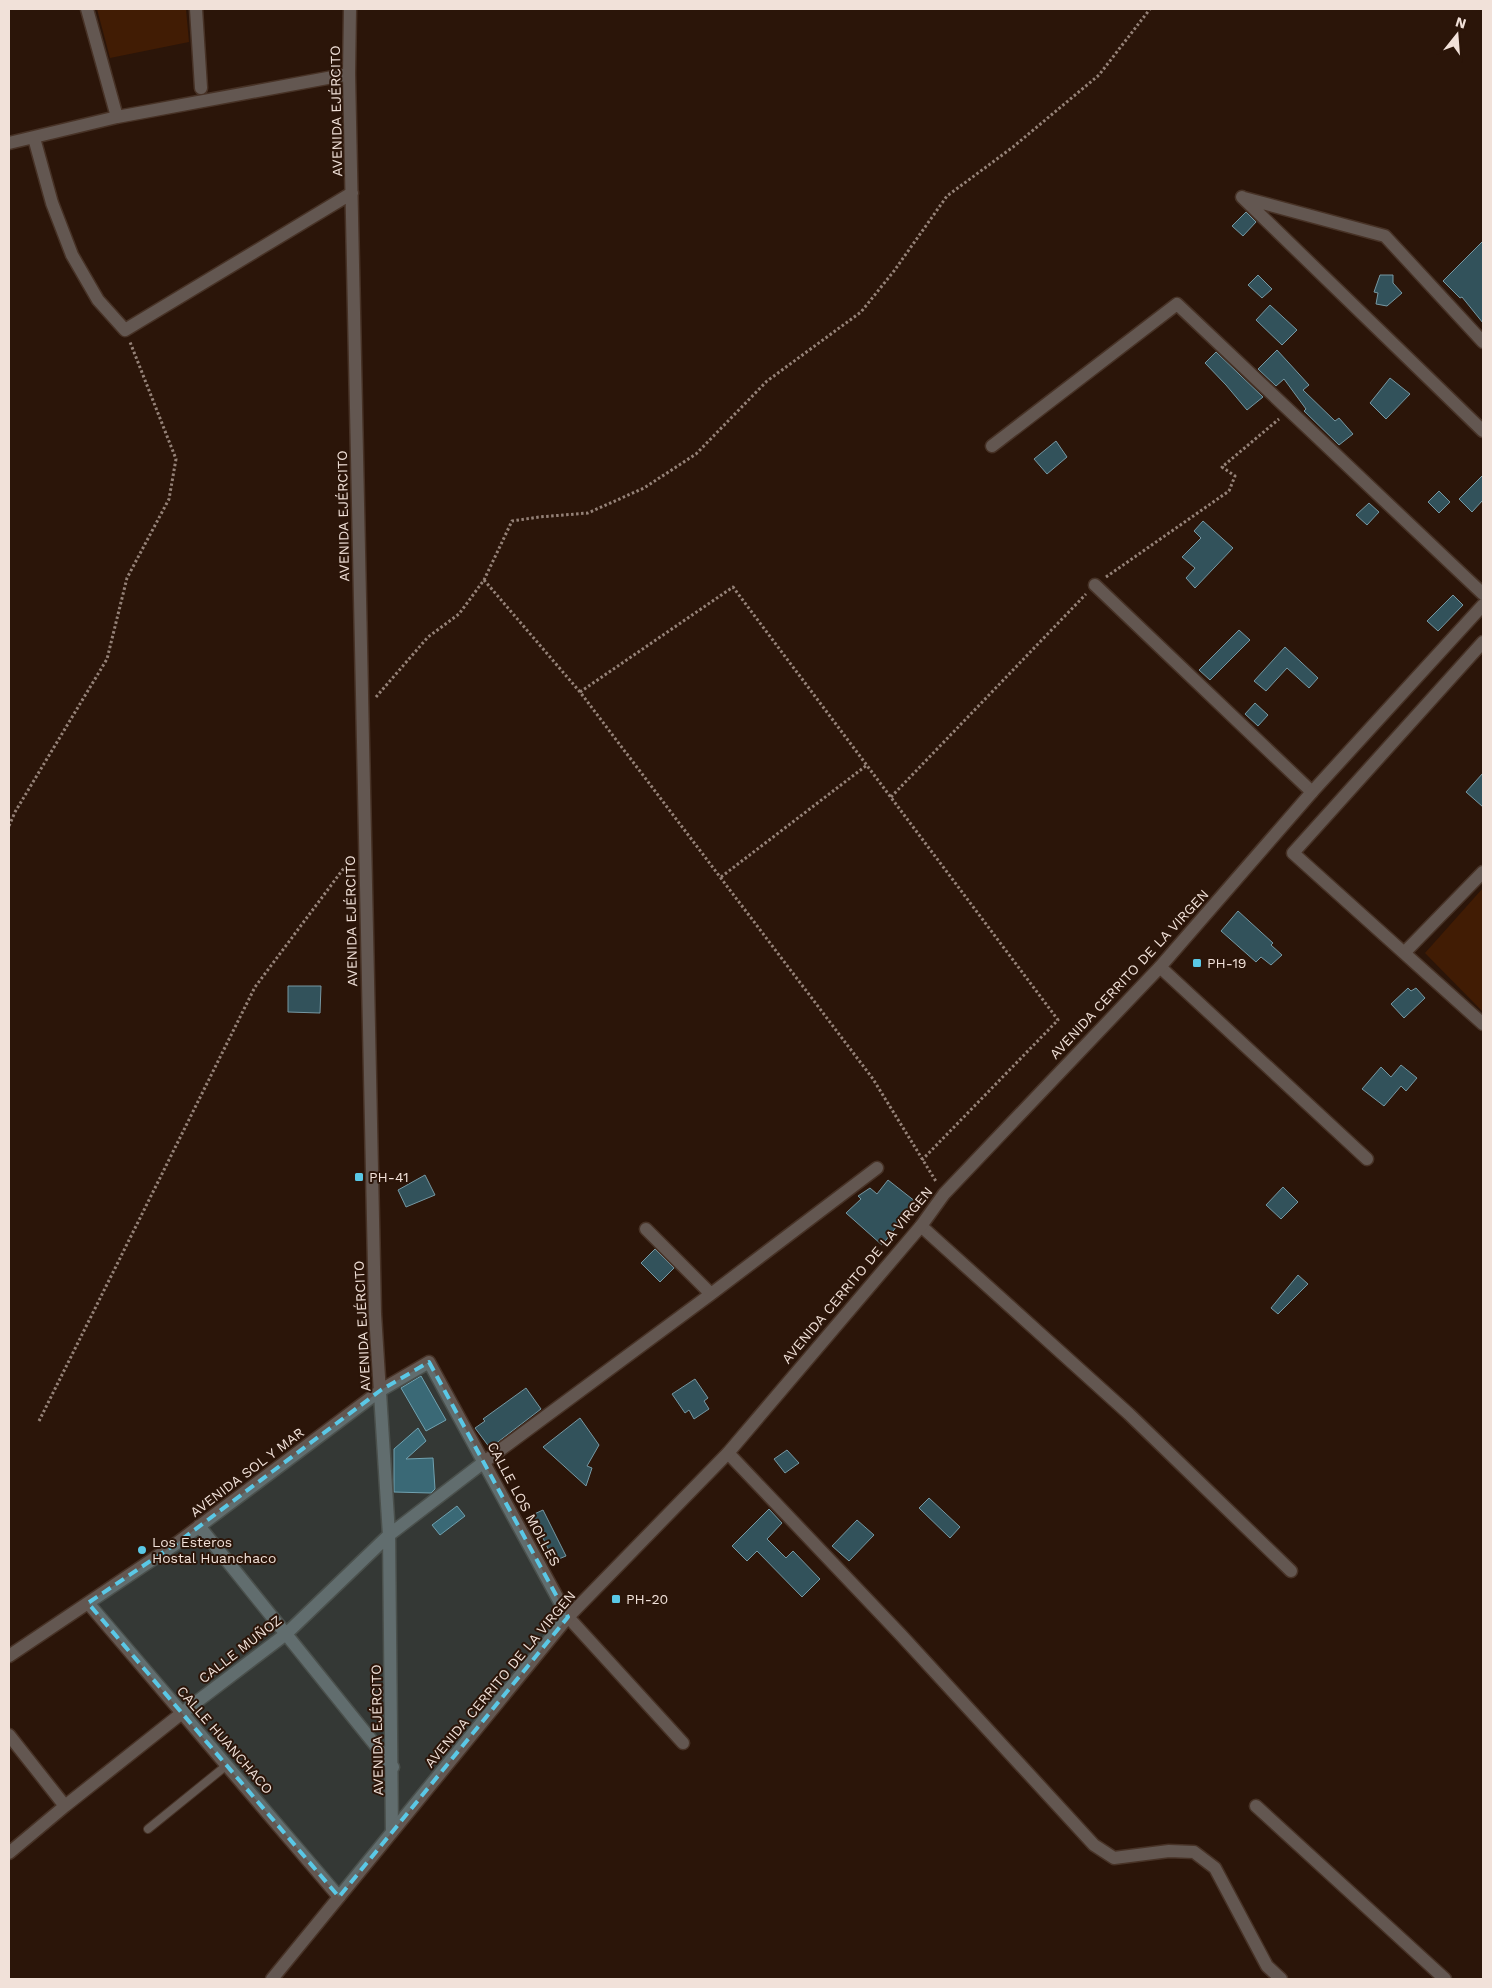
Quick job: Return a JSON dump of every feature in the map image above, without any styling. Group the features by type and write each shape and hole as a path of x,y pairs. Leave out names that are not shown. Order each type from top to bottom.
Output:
{"street":[{"path":"87,9 117,117"},
{"path":"196,9 201,88"},
{"name":"AVENIDA EJÉRCITO","path":"350,9 349,74 361,715 375,1314 389,1534 392,1832"},
{"path":"9,143 117,117 349,74"},
{"path":"34,138 52,204 72,255 98,300 125,330 352,193"},
{"path":"1483,342 1385,236 1242,197 1483,431"},
{"path":"992,446 1177,304 1483,594"},
{"path":"1094,585 1312,792"},
{"name":"AVENIDA CERRITO DE LA VIRGEN","path":"272,1979 568,1617 728,1453 921,1226 944,1194 1160,967 1312,792 1483,605"},
{"path":"1482,647 1293,853 1483,1024"},
{"path":"1404,953 1483,872"},
{"path":"1160,967 1367,1159"},
{"name":"CALLE MUÑOZ","path":"9,1853 182,1713 286,1634 389,1534 877,1168"},
{"path":"921,1226 1129,1414 1291,1571"},
{"path":"646,1229 711,1294"},
{"name":"AVENIDA SOL Y MAR","path":"9,1656 199,1526 381,1390 429,1362"},
{"name":"CALLE LOS MOLLES","path":"429,1362 568,1617 683,1743"},
{"path":"728,1453 901,1635 1094,1845 1114,1858 1168,1851 1194,1852 1215,1868 1267,1966 1282,1979"},
{"path":"199,1526 392,1768"},
{"name":"CALLE HUANCHACO","path":"88,1603 339,1897"},
{"path":"9,1735 65,1806"},
{"path":"1256,1806 1446,1979"}],"lane":[{"path":"148,1829 227,1766"}],"path":[{"path":"361,715 428,637 459,614 484,580 512,521 588,512 644,488 696,454 767,381 861,312 894,271 946,196 1013,147 1098,75 1150,9"},
{"path":"9,826 15,812 107,659 127,578 169,499 176,459 125,330"},
{"path":"484,580 580,692 873,1079 944,1194"},
{"path":"580,692 733,587 1058,1020 922,1160"},
{"path":"721,877 867,765"},
{"path":"39,1421 255,986 364,842"}],"highlighted area":[{"path":"429,1362 568,1617 339,1897 88,1603 177,1543 381,1390"}],"shaded area":[{"path":"97,9 186,9 189,42 110,58"},
{"path":"1483,888 1483,1012 1425,953"}],"building":[{"path":"1246,212 1256,222 1243,236 1232,226"},
{"path":"1483,241 1483,323 1462,297 1460,298 1443,281"},
{"path":"1258,275 1272,289 1262,298 1248,285"},
{"path":"1380,275 1393,275 1393,283 1402,293 1387,306 1376,304 1378,293 1374,292"},
{"path":"1270,305 1297,330 1282,345 1256,320"},
{"path":"1277,350 1309,385 1303,390 1335,421 1339,418 1353,434 1339,445 1304,411 1306,409 1284,379 1276,386 1258,369"},
{"path":"1216,352 1263,397 1247,410 1205,363"},
{"path":"1390,378 1410,394 1386,419 1370,403"},
{"path":"1056,441 1067,457 1047,474 1034,459"},
{"path":"1483,475 1483,500 1472,512 1459,499"},
{"path":"1439,491 1450,502 1439,513 1428,502"},
{"path":"1369,503 1379,512 1367,525 1356,515"},
{"path":"1203,521 1233,548 1195,588 1186,578 1195,568 1182,557 1201,538 1194,531"},
{"path":"1453,595 1463,605 1438,631 1427,621"},
{"path":"1239,630 1250,640 1210,680 1199,670"},
{"path":"1285,647 1318,678 1309,688 1287,668 1266,691 1254,681"},
{"path":"1255,703 1268,715 1258,726 1245,714"},
{"path":"1483,773 1483,807 1466,792"},
{"path":"1238,911 1273,943 1271,945 1282,955 1271,965 1261,957 1256,962 1221,931"},
{"path":"288,986 321,986 320,1013 288,1012"},
{"path":"1408,988 1411,991 1416,988 1425,998 1404,1018 1391,1004"},
{"path":"1401,1065 1417,1078 1406,1091 1401,1086 1384,1106 1362,1089 1381,1067 1391,1077"},
{"path":"425,1175 435,1195 406,1207 398,1190"},
{"path":"888,1180 916,1202 882,1245 846,1213 861,1199 858,1196 870,1188 877,1194"},
{"path":"1283,1187 1298,1202 1281,1219 1266,1205"},
{"path":"655,1249 674,1268 660,1282 641,1263"},
{"path":"1298,1275 1308,1284 1278,1314 1271,1308"},
{"path":"421,1376 446,1420 426,1431 401,1388"},
{"path":"695,1379 708,1398 704,1401 709,1409 694,1419 689,1410 685,1413 672,1394"},
{"path":"526,1388 541,1409 490,1448 475,1428 485,1421 483,1419"},
{"path":"580,1418 599,1445 587,1466 592,1468 586,1486 543,1447"},
{"path":"418,1428 426,1441 406,1459 433,1458 435,1489 431,1493 394,1492 394,1449"},
{"path":"787,1450 799,1463 785,1473 774,1459"},
{"path":"929,1498 960,1527 950,1538 919,1508"},
{"path":"457,1506 465,1516 440,1535 432,1525"},
{"path":"769,1509 782,1523 767,1539 786,1558 793,1551 820,1579 802,1597 757,1551 747,1561 732,1546"},
{"path":"543,1510 566,1556 554,1561 532,1515"},
{"path":"857,1520 874,1535 849,1561 832,1546"}],"place":[{"name":"PH-19","path":"1197,963"},
{"name":"PH-41","path":"359,1177"},
{"name":"Los Esteros Hostal Huanchaco","path":"142,1550"},
{"name":"PH-20","path":"616,1599"}]}
